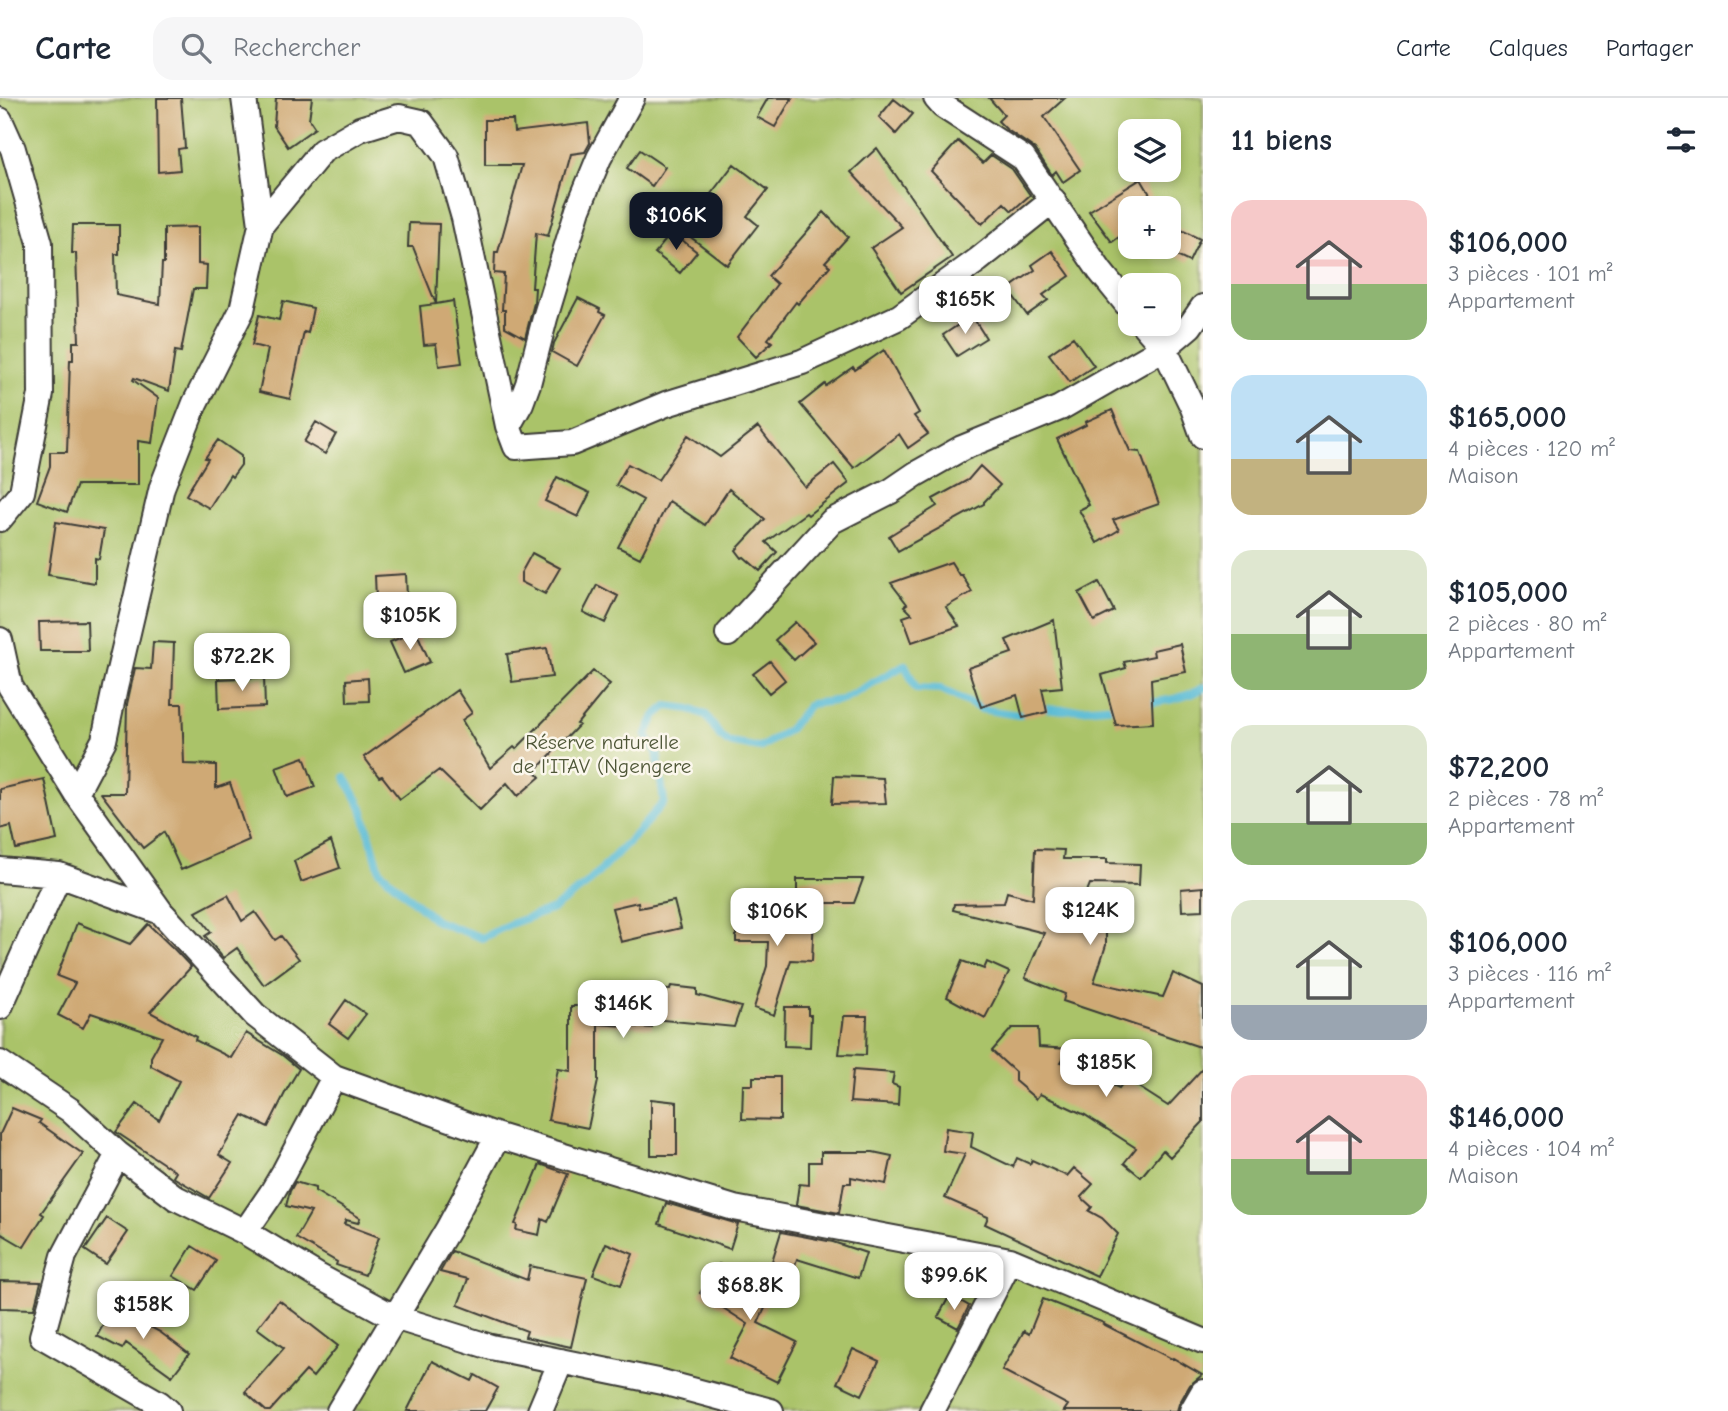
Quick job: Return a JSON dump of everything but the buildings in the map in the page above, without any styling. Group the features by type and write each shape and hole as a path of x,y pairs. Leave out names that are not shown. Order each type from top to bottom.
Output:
{"street":[{"path":"76,793 104,740 162,487 195,403 242,310 261,225 244,98"},
{"path":"508,426 528,384 578,209 599,158 632,98"},
{"path":"936,98 943,106 1023,158 1118,293"},
{"path":"261,225 322,151 360,129 398,117 421,122 446,156 464,218 508,426 516,447 572,443 666,404 802,362 900,317 978,260 1053,200"},
{"path":"0,120 13,149 40,243 41,367 41,394 22,492 0,519"},
{"path":"728,634 832,521 891,491 962,448 1060,408 1164,348 1190,326 1203,307"},
{"path":"1154,336 1164,348 1193,408 1203,436"},
{"path":"0,640 5,686 76,793 161,912 256,1015 334,1077 498,1136 734,1208 1010,1260 1203,1341"},
{"path":"0,870 59,875 161,912"},
{"path":"0,1007 59,875"},
{"path":"0,1063 70,1110 118,1154 176,1198 245,1232 394,1317 491,1347 662,1382 771,1411"},
{"path":"245,1232 271,1194 334,1077"},
{"path":"339,1411 448,1229 498,1136"},
{"path":"118,1154 64,1256 42,1336 168,1411"},
{"path":"932,1411 1010,1260"},
{"path":"540,1411 561,1361"},
{"path":"1192,1411 1203,1392"}],"green space":[{"name":"Réserve naturelle de l'ITAV (Ngengere","path":"0,98 1203,98 1203,1411 0,1411"}],"waterway":[{"path":"345,777 362,808 380,871 436,921 482,938 510,924 553,909 587,884 664,802 657,752 646,736 655,716 667,706 690,709 706,715 720,736 728,742 760,748 788,730 810,704 842,700 905,665 916,688 941,689 981,709 1018,715 1042,708 1064,710 1119,706"},
{"path":"1142,704 1166,701 1203,688"}]}
